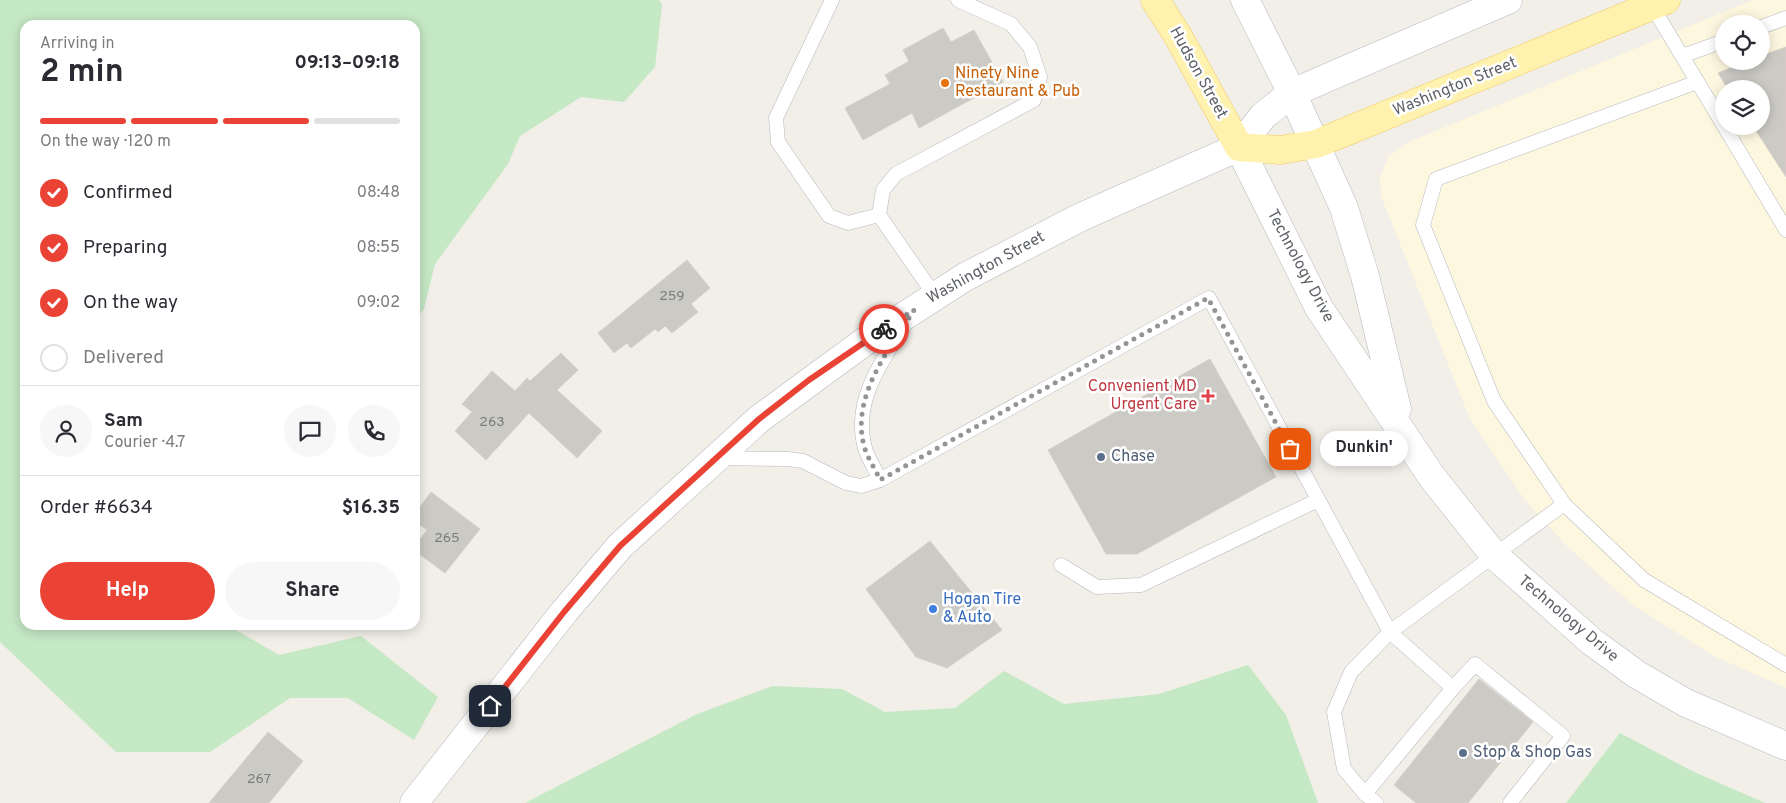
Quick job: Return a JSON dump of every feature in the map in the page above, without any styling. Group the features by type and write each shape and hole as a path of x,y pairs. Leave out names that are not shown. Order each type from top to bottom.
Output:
{"main road":[{"name":"Hudson Street","path":"1155,0 1178,36 1239,147"},
{"path":"1244,0 1292,93"},
{"name":"Washington Street","path":"1239,147 1262,116 1292,93 1508,0"},
{"name":"Washington Street","path":"414,803 564,612 620,546 759,419 809,380 965,277 1081,216 1239,147 1280,150 1316,144 1659,3"},
{"name":"Technology Drive","path":"1292,93 1344,208 1365,276 1402,430"},
{"name":"Technology Drive","path":"1239,147 1319,308 1432,477 1494,555 1590,641 1636,674 1686,703 1786,746"}],"lane":[{"path":"832,0 776,118 778,142 830,216 848,223 879,215"},
{"path":"880,480 865,449 862,424 863,406 875,372 925,303 879,215 883,190 896,174 1034,100 1040,77 1030,47 1011,24 958,0"},
{"path":"1659,3 1682,56 1715,111"},
{"path":"1770,24 1786,18"},
{"path":"1682,56 1715,44"},
{"path":"1697,82 1436,179 1423,225 1494,401 1564,504 1644,580 1786,664"},
{"path":"1729,135 1786,230"},
{"path":"715,458 788,459 803,461 846,483 861,486 880,480 1208,298 1390,632 1453,688"},
{"path":"1060,565 1098,587 1141,585 1318,500"},
{"path":"1510,803 1563,736 1475,664 1453,688 1370,798 1344,769 1334,712 1351,672 1390,632 1564,504"}],"shaded area":[{"path":"1753,0 1786,0 1786,688 1714,656 1633,605 1566,545 1525,500 1470,419 1381,196 1380,177 1389,156 1409,142 1715,16 1715,70 1770,70 1770,15 1717,15"}],"green space":[{"path":"0,0 659,0 662,5 655,67 624,102 581,97 520,136 508,164 435,264 424,309 420,314 420,20 20,20 20,630 236,630 279,655 361,636 438,697 414,740 348,698 290,698 210,752 116,752 0,642"},
{"path":"1248,665 1286,715 1318,803 525,803 697,714 773,686 842,689 885,712 955,708 1004,671 1064,704 1159,694"},
{"path":"1620,733 1692,771 1765,803 1566,803"}],"building":[{"name":"Ninety Nine Restaurant & Pub","path":"943,28 951,42 974,30 1003,82 919,128 912,113 863,140 845,108 890,84 885,75 909,61 903,50"},
{"path":"1786,47 1786,177 1759,135 1770,135 1770,80 1722,80 1718,73 1726,70 1770,70 1770,53"},
{"path":"687,260 710,288 691,304 698,312 672,333 665,326 658,332 655,329 631,348 627,343 614,353 598,333"},
{"path":"561,353 578,370 557,390 602,431 577,458 529,413 486,460 455,431 472,412 462,404 492,371 515,391 527,378 530,381"},
{"path":"1210,359 1276,477 1137,554 1106,554 1048,450"},
{"path":"431,492 480,529 445,573 420,555 420,539 427,530 420,525 420,507"},
{"name":"Hogan Tire & Auto","path":"930,541 1002,630 947,668 916,657 866,589"},
{"name":"Stop & Shop Gas","path":"1479,679 1533,722 1468,803 1416,803 1394,785"},
{"path":"268,732 303,761 269,803 209,803"}],"way so far":[{"path":"884,329 914,310 875,372 863,406 862,424 865,449 880,480 1208,298 1290,449"}],"place":[{"name":"Ninety Nine Restaurant & Pub","path":"945,83"},
{"name":"Convenient MD Urgent Care","path":"1208,396"},
{"name":"Dunkin'","path":"1290,449"},
{"name":"Chase","path":"1101,457"},
{"name":"Hogan Tire & Auto","path":"933,609"},
{"name":"Stop & Shop Gas","path":"1463,753"}],"route":[{"path":"490,706 564,612 620,546 759,419 809,380 884,329"}]}
